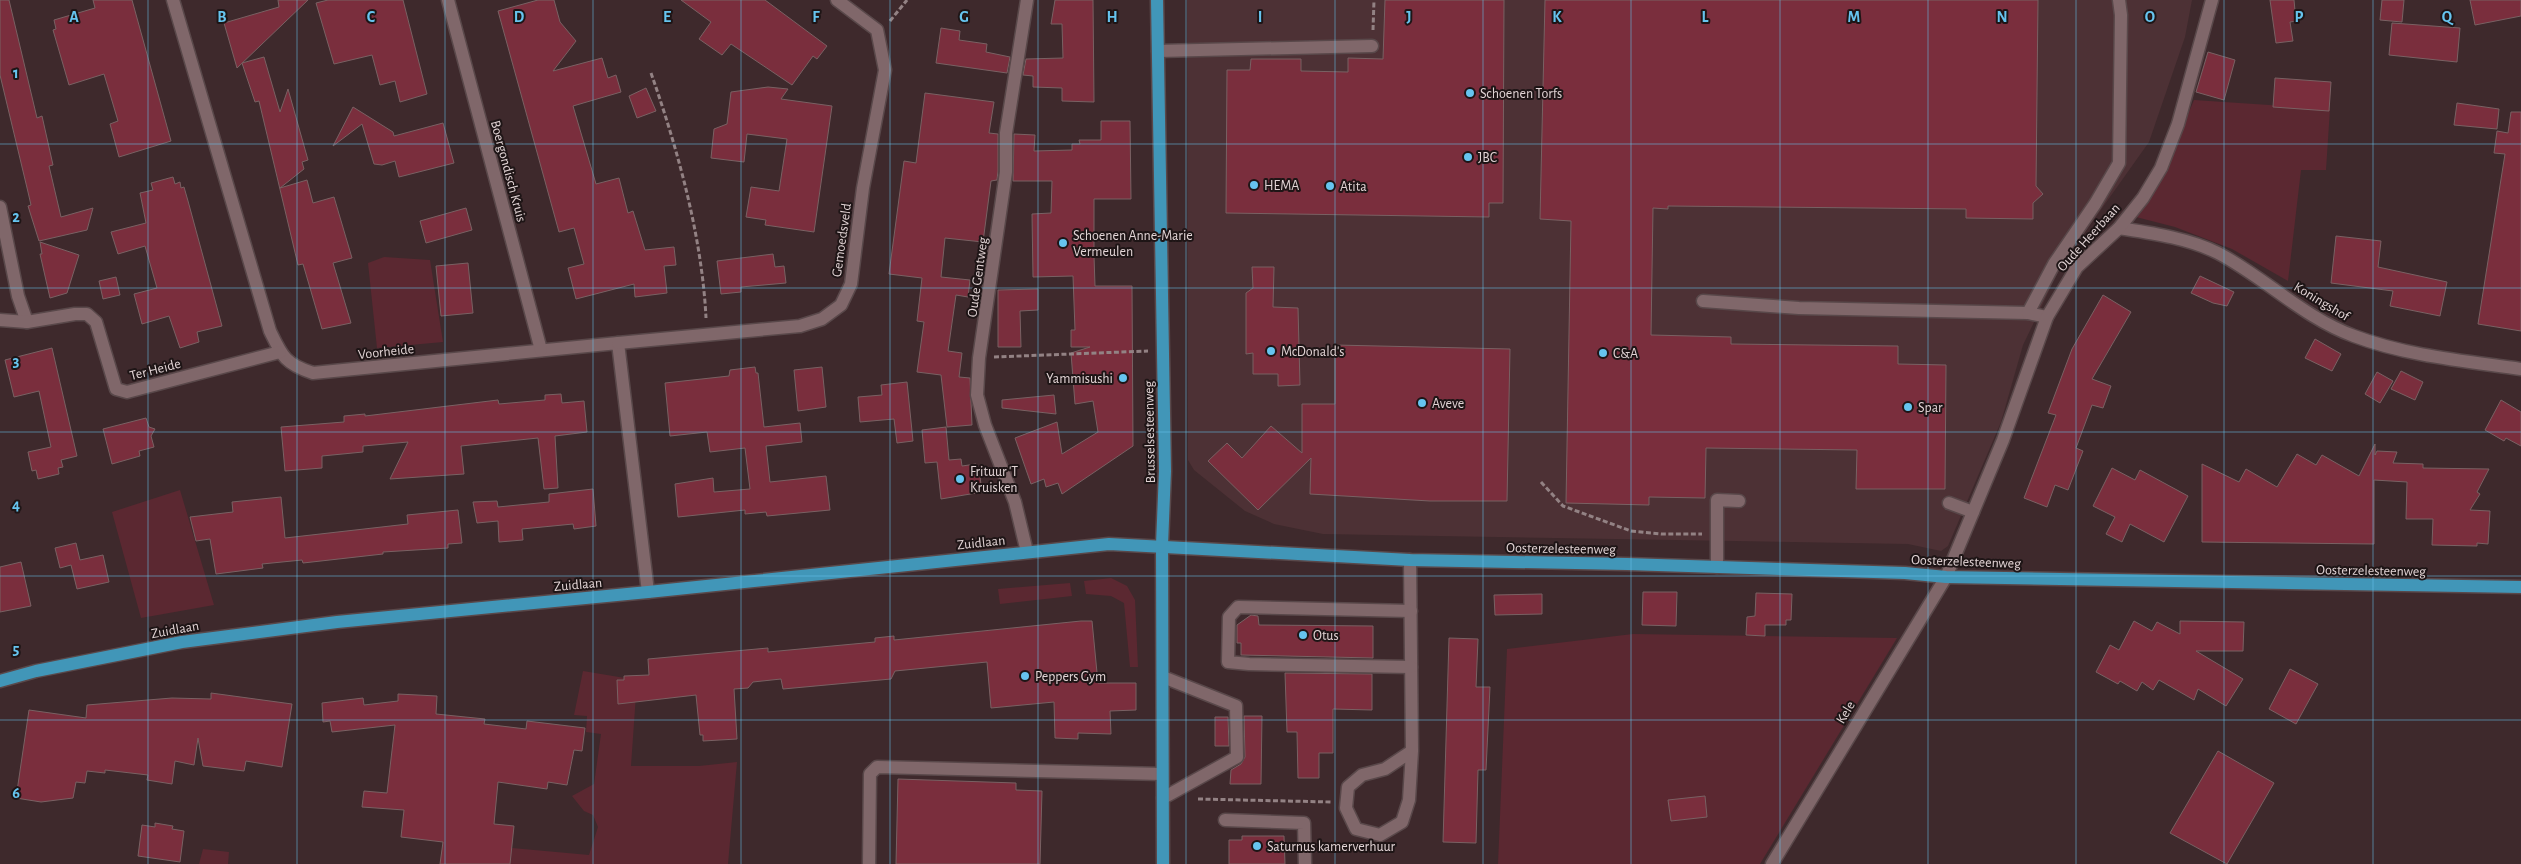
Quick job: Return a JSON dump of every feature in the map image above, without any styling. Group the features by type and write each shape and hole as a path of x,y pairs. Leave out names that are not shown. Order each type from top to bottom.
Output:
{"main road":[{"name":"Brusselsesteenweg","path":"1157,0 1165,471 1162,545 1163,864"},
{"name":"Zuidlaan","path":"0,681 182,642 337,622 1109,544 1162,545"},
{"name":"Oosterzelesteenweg","path":"1162,545 1410,560 1718,567 1946,577 2521,587"}],"street":[{"name":"Voorheide","path":"173,0 270,331 280,352 294,367 312,373 618,343"},
{"name":"Boergondisch Kruis","path":"448,0 541,350"},
{"path":"837,0 877,30"},
{"name":"Oude Gentweg","path":"1026,552 1015,502 985,425 977,395 980,358 1006,172 1006,133 1027,0"},
{"path":"2028,313 2054,264 2119,163 2121,15 2119,0"},
{"name":"Oude Heerbaan","path":"1946,577 2003,440 2047,317 2077,267 2119,228 2143,198 2161,168 2178,124 2212,0"},
{"name":"Gemoedsveld","path":"618,343 800,326 822,319 841,305 851,284 864,188 885,70 877,30"},
{"path":"1158,51 1372,46"},
{"path":"0,207 18,296 27,322"},
{"name":"Koningshof","path":"2119,228 2152,233 2217,253 2322,320 2353,336 2424,355 2521,369"},
{"path":"1703,301 1800,308 2028,313 2047,317"},
{"name":"Ter Heide","path":"0,320 27,322 87,314 96,322 116,389 127,392 280,352"},
{"path":"618,343 648,592"},
{"path":"1718,567 1717,500 1738,501"},
{"path":"1949,503 1973,512"},
{"path":"1410,560 1412,751 1409,800 1402,822 1380,835 1356,829 1346,808 1348,787 1362,775 1385,769 1412,751"},
{"name":"Kele","path":"1772,864 1946,577"},
{"path":"1410,611 1238,607 1229,617 1228,662 1249,664 1411,666"},
{"path":"1163,677 1236,706 1237,757 1163,798"},
{"path":"869,864 870,774 877,767 1162,774"},
{"path":"1225,820 1304,823 1305,864"}],"path":[{"path":"877,30 888,22 907,0"},
{"path":"1372,46 1374,0"},
{"path":"651,73 666,115 693,218 702,270 707,335"},
{"path":"980,358 1163,351"},
{"path":"1541,482 1563,506 1631,531 1661,534 1717,534"},
{"path":"1192,799 1347,802"}],"shaded area":[{"path":"1187,0 2192,0 2185,37 2149,142 2061,266 2023,345 2001,422 1948,546 1941,551 1908,544 1323,534 1274,524 1245,511 1194,470 1188,460"},
{"path":"2194,100 2330,109 2326,170 2301,170 2288,281 2232,249 2175,227 2136,217 2162,176"},
{"path":"384,257 430,260 443,342 377,348 368,263"},
{"path":"180,490 214,605 141,618 112,512"},
{"path":"1111,578 1127,586 1135,600 1138,667 1130,667 1124,603 1111,596 1086,594 1084,581"},
{"path":"1070,583 1072,596 1000,604 998,589"},
{"path":"1633,634 1897,638 1760,864 1498,864 1507,649"},
{"path":"583,671 637,680 631,766 699,766 737,762 728,864 509,864 512,848 589,855 598,827 593,815 584,811 572,796 594,784 601,734 586,732 587,716 574,715"},
{"path":"203,849 229,852 228,864 199,864"}],"building":[{"path":"0,0 9,0 37,118 42,116 53,165 49,166 61,217 93,208 87,230 39,241 28,206 31,205 0,75"},
{"path":"93,0 132,0 171,141 119,157 110,124 118,121 104,74 69,85 53,30 56,29 54,20 95,8"},
{"path":"278,0 308,0 237,68 224,23 279,7"},
{"path":"328,0 403,0 427,94 400,102 395,81 380,85 372,55 334,64 316,3"},
{"path":"538,0 554,0 560,22 576,41 553,71 602,58 608,78 616,75 621,92 573,106 596,184 619,178 628,213 633,211 645,250 674,247 676,265 664,266 667,293 635,297 634,284 576,299 568,268 584,264 574,228 559,232 498,11"},
{"path":"681,0 765,0 827,46 817,59 813,56 792,85 731,44 722,55 699,39 711,22"},
{"path":"1055,0 1093,0 1094,102 1062,101 1062,88 1033,87 1033,76 1023,75 1026,59 1063,58 1062,24 1051,24"},
{"path":"1385,0 1504,0 1503,203 1489,203 1489,217 1226,213 1227,70 1250,70 1251,59 1301,59 1301,71 1348,72 1348,58 1383,59"},
{"path":"1545,0 2038,0 2036,186 2043,194 2033,203 2033,219 1966,218 1966,209 1668,206 1668,209 1653,208 1651,335 1731,337 1731,344 1898,346 1898,364 1946,365 1945,489 1856,489 1857,450 1706,448 1705,498 1649,497 1649,505 1566,503 1571,221 1540,219"},
{"path":"2270,0 2294,0 2296,21 2290,22 2293,41 2276,43"},
{"path":"2382,0 2404,0 2402,22 2380,20"},
{"path":"2470,0 2521,0 2521,16 2475,25"},
{"path":"2392,23 2460,28 2457,62 2389,55"},
{"path":"941,28 960,31 959,40 987,44 986,52 1010,57 1007,73 936,63"},
{"path":"2208,52 2235,60 2224,100 2196,92"},
{"path":"264,57 280,112 288,89 308,160 302,162 304,169 280,188 307,180 313,203 334,197 352,258 333,263 351,323 322,329 303,264 298,265 259,101 255,102 242,63"},
{"path":"2275,78 2331,82 2329,111 2273,107"},
{"path":"768,87 788,89 781,99 832,106 814,232 765,225 766,220 746,217 751,187 779,191 787,139 747,134 744,162 711,158 714,129 727,124 731,92"},
{"path":"646,88 656,111 637,118 629,96"},
{"path":"925,93 994,102 989,133 998,134 998,171 997,180 991,181 983,242 945,238 941,277 970,280 968,297 956,295 948,351 962,353 959,377 970,378 972,425 947,427 941,375 917,372 924,322 917,321 922,278 889,274 904,161 916,163"},
{"path":"2457,103 2499,109 2497,129 2454,125"},
{"path":"353,107 393,132 394,136 443,123 454,163 399,177 395,161 382,165 374,164 362,124 333,146"},
{"path":"2511,112 2521,112 2521,331 2478,324 2505,154 2494,153 2497,131 2508,133"},
{"path":"1101,121 1130,121 1131,199 1094,199 1094,256 1095,286 1132,286 1133,446 1062,494 1058,483 1046,487 1044,479 1031,484 1015,438 1057,422 1062,454 1098,432 1093,401 1075,404 1071,353 1090,347 1071,347 1071,330 1075,330 1073,276 1033,277 1032,214 1051,213 1052,181 1013,181 1014,134 1035,135 1034,151 1072,150 1072,144 1080,144 1079,140 1101,140"},
{"path":"173,177 175,184 180,182 181,188 184,187 222,326 197,332 199,342 180,348 169,316 142,324 134,294 157,288 145,246 118,254 111,232 146,223 140,193 153,190 151,183"},
{"path":"466,208 472,230 426,243 420,221"},
{"path":"2336,236 2381,241 2378,267 2447,282 2440,316 2390,306 2393,291 2331,283"},
{"path":"40,242 79,255 67,293 50,298 40,254 42,254"},
{"path":"773,254 775,267 784,266 786,283 741,287 741,292 721,294 717,261"},
{"path":"468,263 473,313 441,316 436,266"},
{"path":"1252,267 1274,267 1273,307 1298,308 1300,385 1278,386 1278,374 1253,374 1253,353 1246,354 1246,293 1253,288"},
{"path":"2200,276 2234,292 2227,306 2213,303 2191,293"},
{"path":"116,277 120,295 103,299 99,281"},
{"path":"1038,289 1038,310 1020,311 1021,347 998,347 998,290"},
{"path":"2103,295 2131,312 2092,379 2111,386 2103,408 2092,405 2076,448 2083,451 2068,490 2055,485 2047,507 2024,498 2056,415 2048,413 2072,349"},
{"path":"2315,339 2341,354 2332,371 2305,358"},
{"name":"Aveve","path":"1335,345 1510,349 1507,501 1430,501 1310,494 1311,458 1258,510 1208,461 1227,443 1242,458 1271,426 1302,453 1302,404 1335,404"},
{"path":"52,348 77,456 61,460 63,467 58,468 59,474 38,479 36,470 32,471 28,452 51,447 39,391 14,397 5,360"},
{"path":"755,367 756,373 758,373 764,427 800,423 802,442 766,446 770,482 826,476 830,510 767,516 766,512 745,514 745,510 678,517 675,484 713,478 714,492 750,489 745,448 710,452 707,432 670,436 665,383 729,376 730,370"},
{"path":"822,367 826,407 798,411 794,370"},
{"path":"2401,371 2423,382 2415,400 2391,389"},
{"path":"2377,372 2393,381 2380,403 2365,394"},
{"path":"907,382 913,441 897,443 894,419 860,422 858,397 882,395 881,385"},
{"path":"561,394 562,403 584,401 587,432 555,436 558,488 544,489 538,438 461,446 464,474 390,479 408,442 363,446 363,452 322,456 322,468 285,471 281,427 344,422 344,416 365,414 365,416 498,400 499,404 545,400 545,395"},
{"path":"1054,395 1056,414 1002,408 1002,400"},
{"path":"2501,400 2521,412 2521,446 2506,438 2504,441 2485,430"},
{"path":"146,418 149,427 155,429 151,436 154,447 139,451 140,456 112,464 103,429"},
{"name":"Frituur 'T Kruisken","path":"946,427 949,460 961,459 962,466 976,464 976,470 979,469 982,492 941,499 937,462 925,463 922,430"},
{"path":"2375,444 2375,455 2377,451 2397,452 2393,463 2423,464 2423,468 2489,469 2477,492 2480,494 2470,510 2490,511 2488,544 2477,543 2477,546 2432,545 2433,519 2406,519 2407,482 2374,480 2374,544 2202,542 2202,464 2239,482 2246,469 2277,487 2297,454 2316,465 2322,455 2359,476"},
{"path":"2112,468 2135,480 2140,470 2188,496 2164,542 2130,524 2122,542 2106,534 2115,517 2093,506"},
{"path":"593,489 596,526 574,529 573,524 522,529 523,540 499,542 498,521 477,523 473,502 497,501 498,507 549,502 549,494"},
{"path":"281,497 285,538 408,524 407,515 458,510 462,543 448,544 448,548 383,552 383,554 303,563 302,560 262,564 263,568 216,574 210,539 196,541 190,517 233,512 232,502"},
{"path":"76,543 80,560 103,555 109,582 77,589 71,565 60,568 55,548"},
{"path":"21,562 31,606 0,612 0,567"},
{"path":"1643,592 1677,592 1676,626 1642,625"},
{"path":"1756,593 1792,594 1791,620 1786,620 1786,625 1765,625 1765,636 1746,635 1747,617 1755,616"},
{"path":"1542,594 1542,614 1495,615 1494,595"},
{"name":"Otus","path":"1251,615 1258,616 1259,625 1373,626 1373,658 1241,655 1241,643 1237,643 1237,625"},
{"path":"1092,621 1098,683 1136,683 1136,710 1110,711 1111,734 1078,733 1078,739 1055,738 1054,702 991,708 987,662 895,671 891,679 783,689 781,679 753,682 748,688 734,689 737,739 703,741 703,735 700,735 696,695 618,704 617,680 624,680 624,676 649,675 648,659 768,648 768,652 875,642 875,638 894,636 894,640"},
{"path":"2134,621 2152,631 2157,622 2180,634 2180,621 2244,622 2243,651 2196,651 2243,679 2226,706 2198,689 2194,700 2159,680 2153,690 2142,682 2137,691 2120,681 2118,684 2096,672 2110,645 2119,650"},
{"path":"1449,638 1478,639 1476,687 1490,687 1486,770 1478,770 1476,843 1443,842"},
{"path":"2290,669 2318,684 2296,724 2269,709"},
{"path":"1285,673 1372,674 1372,710 1333,709 1333,753 1319,753 1319,778 1298,778 1297,732 1287,732"},
{"path":"211,693 292,704 282,767 246,761 244,771 203,766 198,738 194,765 175,761 172,784 147,780 148,775 105,770 105,773 87,771 85,783 76,782 73,798 41,802 16,798 29,710 86,718 87,705 172,698 211,699"},
{"path":"398,694 437,696 436,714 485,719 484,724 526,729 527,721 585,728 582,751 574,750 567,785 548,782 547,789 498,782 494,824 514,826 510,864 440,864 443,842 401,837 404,810 362,807 364,791 387,793 395,725 332,732 330,721 323,722 322,703 363,698 364,705 398,701"},
{"path":"1244,716 1262,716 1261,784 1230,784 1231,770 1241,764 1245,757"},
{"path":"1215,717 1228,717 1229,746 1215,746"},
{"path":"2218,751 2274,783 2227,864 2170,833"},
{"path":"898,779 1016,783 1016,790 1042,791 1040,864 896,864"},
{"path":"1705,796 1707,817 1671,821 1668,800"},
{"path":"155,823 173,826 172,829 184,831 180,862 138,856 142,825 155,827"},
{"name":"Saturnus kamerverhuur","path":"1242,836 1284,836 1285,864 1229,864 1229,840 1242,840"}],"place":[{"name":"Schoenen Torfs","path":"1470,93"},
{"name":"JBC","path":"1468,157"},
{"name":"HEMA","path":"1254,185"},
{"name":"Atita","path":"1330,186"},
{"name":"Schoenen Anne-Marie Vermeulen","path":"1063,243"},
{"name":"McDonald's","path":"1271,351"},
{"name":"C&A","path":"1603,353"},
{"name":"Yammisushi","path":"1123,378"},
{"name":"Aveve","path":"1422,403"},
{"name":"Spar","path":"1908,407"},
{"name":"Frituur 'T Kruisken","path":"960,479"},
{"name":"Otus","path":"1303,635"},
{"name":"Peppers Gym","path":"1025,676"},
{"name":"Saturnus kamerverhuur","path":"1257,846"}]}
